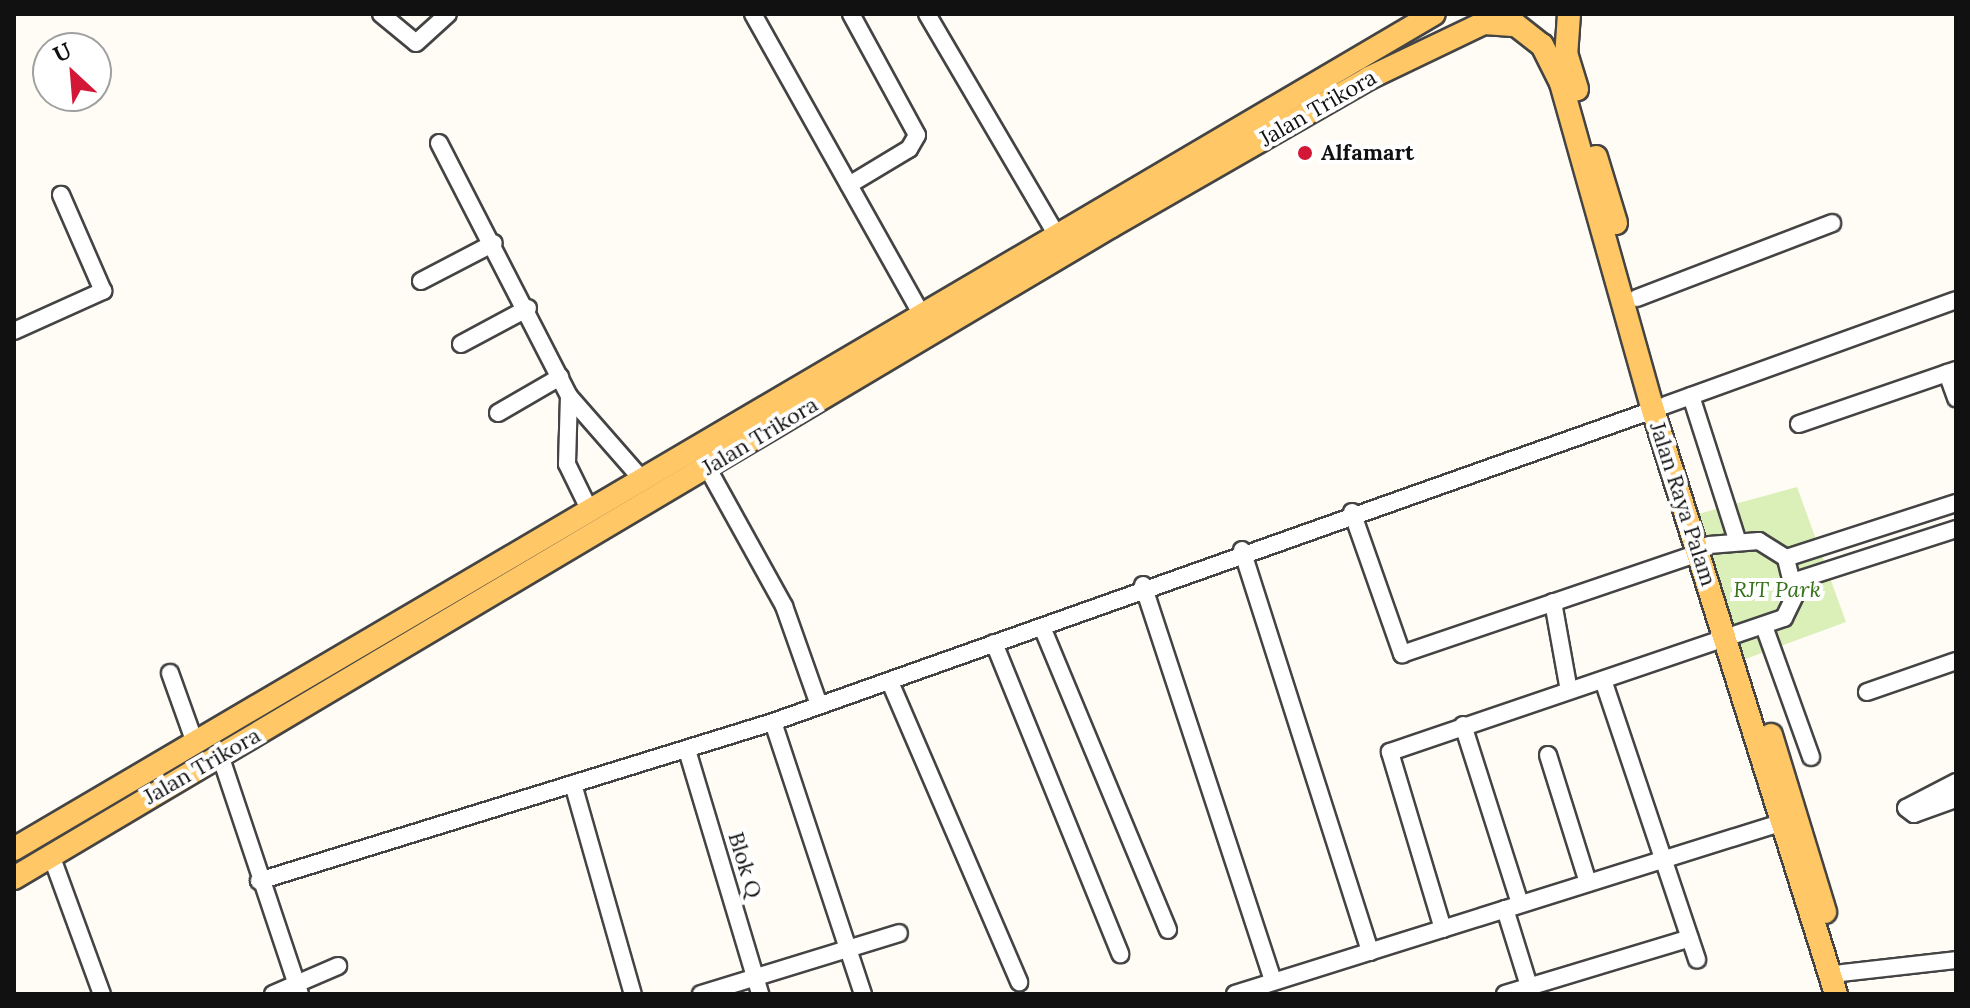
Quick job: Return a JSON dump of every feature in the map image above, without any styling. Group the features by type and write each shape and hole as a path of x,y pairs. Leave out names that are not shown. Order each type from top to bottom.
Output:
{"main road":[{"name":"Jalan Trikora","path":"14,849 1055,232 1434,14"},
{"name":"Jalan Trikora","path":"14,878 1369,78 1468,27 1508,20 1543,26 1567,14"},
{"name":"Jalan Raya Palam","path":"1567,14 1566,53 1637,298 1660,407"},
{"name":"Jalan Raya Palam","path":"1508,20 1542,45 1561,83 1842,987"},
{"path":"560,525 577,545"},
{"path":"514,554 526,558 531,572"},
{"name":"Jalan Raya Palam","path":"1734,639 1780,823 1842,987"}],"street":[{"path":"381,14 416,43 448,14"},
{"path":"753,14 921,313"},
{"path":"849,185 909,149 917,135 851,14"},
{"path":"927,14 1055,232"},
{"path":"439,143 528,308 569,396 640,477"},
{"path":"14,331 103,291 61,195"},
{"path":"1637,298 1832,223"},
{"path":"421,281 494,243"},
{"path":"259,881 687,750 890,682 1042,627 1143,585 1660,407 1956,300"},
{"path":"461,344 528,308"},
{"path":"1799,424 1951,371 1956,398"},
{"path":"498,413 560,377"},
{"path":"569,396 567,464 589,509"},
{"path":"1691,396 1737,539"},
{"path":"707,467 784,606 819,705"},
{"path":"1786,558 1956,503"},
{"path":"1352,512 1402,654 1737,539 1772,546 1786,558 1795,581 1791,609 1765,629 1463,725 1388,759 1443,929"},
{"path":"1795,581 1956,529"},
{"path":"1242,550 1370,952"},
{"path":"1143,585 1273,981"},
{"path":"1553,602 1569,691"},
{"path":"1042,627 1168,930"},
{"path":"1765,629 1811,757"},
{"path":"994,643 1120,954"},
{"path":"1867,692 1956,661"},
{"path":"170,673 195,743"},
{"path":"1603,680 1697,960"},
{"path":"890,682 1019,982"},
{"path":"773,722 863,994"},
{"path":"1463,725 1513,907 1529,986"},
{"name":"Blok Q","path":"687,750 760,994"},
{"path":"220,755 259,881 298,989"},
{"path":"1548,755 1588,883"},
{"path":"1956,782 1906,808 1914,814 1956,799"},
{"path":"573,784 633,994"},
{"path":"1235,994 1780,823"},
{"path":"51,855 102,994"},
{"path":"701,994 899,933"},
{"path":"1505,994 1690,938"},
{"path":"1842,987 1956,960"},
{"path":"273,994 298,989 338,966"}],"green space":[{"name":"RJT Park","path":"1797,487 1846,622 1743,660 1698,514"}],"place":[{"name":"Alfamart","path":"1305,153"}]}
